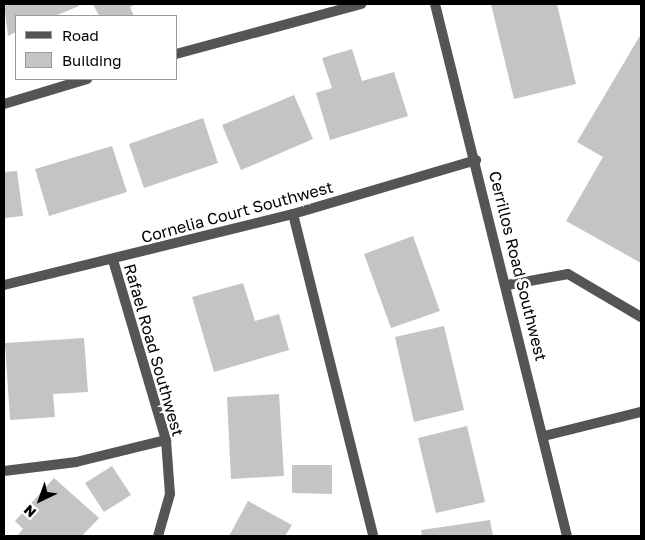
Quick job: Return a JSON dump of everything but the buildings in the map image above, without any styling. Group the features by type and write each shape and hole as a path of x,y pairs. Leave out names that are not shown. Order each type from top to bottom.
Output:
{"street":[{"path":"178,53 360,4"},
{"name":"Cerrillos Road Southwest","path":"435,4 476,160 567,536"},
{"path":"4,104 84,80"},
{"name":"Cornelia Court Southwest","path":"4,285 113,260 293,214 476,160"},
{"path":"293,214 373,536"},
{"name":"Rafael Road Southwest","path":"113,260 166,440 170,494 158,536"},
{"path":"507,285 568,274 641,317"},
{"path":"544,436 641,412"},
{"path":"4,471 76,462 166,440"}]}
